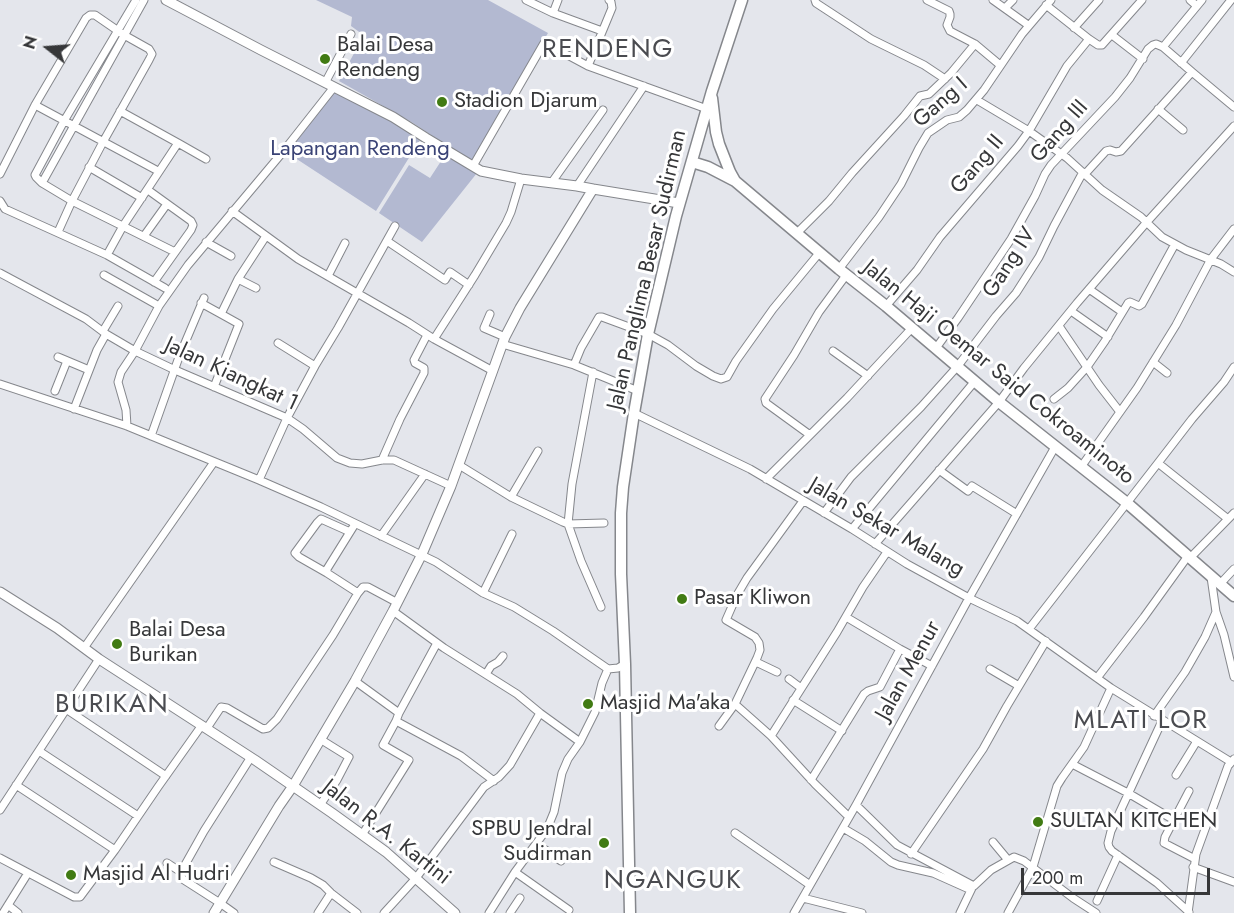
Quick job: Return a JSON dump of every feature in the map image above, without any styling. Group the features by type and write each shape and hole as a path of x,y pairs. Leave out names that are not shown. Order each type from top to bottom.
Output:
{"main road":[{"name":"Jalan Panglima Besar Sudirman","path":"630,913 621,574 623,487 648,334 680,203 711,92 742,0"},
{"path":"711,92 719,144 735,182"},
{"name":"Jalan Haji Oemar Said Cokroaminoto","path":"692,162 708,167 735,182 999,402 1126,503 1234,596"}],"street":[{"path":"42,183 136,0"},
{"path":"144,0 64,121 35,174 42,183 72,201 175,252"},
{"path":"166,0 393,117 481,171 680,203"},
{"path":"553,12 558,0"},
{"path":"588,66 612,8 609,0"},
{"path":"815,0 816,3 871,39 924,65 945,79"},
{"path":"927,0 950,14 948,28 975,44 1000,66"},
{"path":"993,0 1028,25"},
{"path":"1005,8 1013,0"},
{"path":"1074,28 1099,0"},
{"path":"1049,3 1074,28 1098,45 1102,45 1142,0"},
{"path":"1190,0 1200,3 1163,47 1234,106"},
{"path":"1181,63 1231,0"},
{"path":"529,1 602,31"},
{"name":"Gang I","path":"810,435 766,404 765,399 843,272 901,184 928,133 947,120 959,117 976,100 1028,25 1049,3"},
{"path":"0,174 35,105 86,18 95,15 149,49 152,54 89,168 58,232"},
{"path":"127,426 118,382 121,372 175,282 282,153 330,85 351,34"},
{"path":"1112,35 1143,59"},
{"name":"Gang II","path":"886,306 918,270 940,237 994,176 1029,131 1067,66 1089,39"},
{"path":"473,166 544,44 588,66 707,109"},
{"path":"797,233 829,201 920,96 929,94 945,79 975,44"},
{"name":"Gang III","path":"936,348 1011,239 1051,165 1115,98 1153,45 1163,47"},
{"name":"Gang IV","path":"824,513 851,477 921,407 957,367 1028,275 1084,173 1106,151 1121,151 1192,72"},
{"path":"577,186 644,86"},
{"path":"976,100 1029,131 1061,154 1162,237 1234,272"},
{"path":"35,105 158,171"},
{"path":"1158,109 1183,130"},
{"path":"552,182 603,110"},
{"path":"120,111 206,159"},
{"path":"875,544 999,402 1089,289 1234,126"},
{"path":"107,255 123,226 178,143"},
{"path":"89,168 142,198"},
{"path":"382,460 424,373 424,368 414,360 468,285 506,223 520,179"},
{"path":"214,913 355,681 395,606 422,554 451,486 504,340 546,262 593,189"},
{"path":"148,190 190,221 192,225 191,230 154,282"},
{"path":"0,201 4,208 107,255 165,288"},
{"path":"144,236 167,204"},
{"path":"232,211 298,259 430,337 493,371"},
{"path":"259,480 287,418 395,226"},
{"path":"1082,467 1153,362 1211,260 1234,229"},
{"path":"221,314 238,279 266,236"},
{"path":"387,241 445,280 450,272 468,285"},
{"path":"206,242 231,256"},
{"path":"328,276 345,243"},
{"path":"1054,399 1068,388 1087,367 1129,302 1139,306 1142,304 1175,244"},
{"path":"574,365 580,348 600,317 648,334 713,376 722,379 727,377 773,309 820,252"},
{"name":"Jalan Kiangkat 1","path":"0,273 86,319 135,351 287,418 337,458 350,463 362,464 394,460 451,486"},
{"path":"104,275 159,306"},
{"path":"238,279 256,288"},
{"path":"1089,289 1122,312"},
{"path":"151,436 203,301 238,324 214,387"},
{"path":"74,409 88,370 118,306"},
{"path":"1071,311 1107,336"},
{"path":"490,314 484,328 504,340 638,391"},
{"path":"1059,326 1120,412"},
{"path":"766,479 911,329"},
{"path":"279,344 315,366"},
{"path":"833,351 868,376"},
{"path":"58,357 88,370"},
{"path":"55,391 67,361"},
{"path":"1153,362 1167,373"},
{"path":"1029,629 1192,419 1224,382 1234,366"},
{"path":"593,372 572,484 568,524 601,607"},
{"path":"852,529 975,381"},
{"path":"0,384 127,426 321,507 353,528"},
{"name":"Jalan Sekar Malang","path":"634,413 750,469 887,552 969,598 1017,621 1154,716 1232,760"},
{"name":"Jalan Menur","path":"794,913 1055,447"},
{"path":"511,497 538,451"},
{"path":"84,648 214,462"},
{"path":"1097,678 1189,557 1231,516 1158,463"},
{"path":"459,465 511,497 568,524 604,523"},
{"path":"939,470 968,491 972,486 1017,514"},
{"path":"381,536 424,474"},
{"path":"719,726 735,704 760,650 759,642 755,637 726,620 747,578 803,501"},
{"path":"358,593 296,553 321,519 381,536 422,554 483,592 514,607 608,669 618,668 625,664"},
{"path":"327,573 327,569 353,528"},
{"path":"483,592 512,534"},
{"path":"771,736 887,552"},
{"path":"1234,570 1215,580 1216,612 1234,677"},
{"path":"0,858 74,897 80,897 166,776 221,707 227,708 262,729 268,728 277,719 363,587 368,587 395,606 437,643 516,694 580,742"},
{"name":"Jalan R.A. Kartini","path":"0,592 320,805 386,852 455,913"},
{"path":"1154,716 1185,672 1216,612"},
{"path":"846,617 932,666"},
{"path":"911,854 983,749 1046,641"},
{"path":"362,835 409,760 383,745 437,643"},
{"path":"811,780 864,694 882,685 900,649"},
{"path":"486,674 491,666 503,656"},
{"path":"1,805 99,659"},
{"path":"756,662 777,672"},
{"path":"489,913 515,872 547,829 554,812 562,773 595,712 608,669"},
{"path":"990,669 1019,686"},
{"path":"789,679 801,688"},
{"path":"355,681 398,717 461,756 494,781"},
{"path":"1008,913 1033,867 1057,786 1084,747 1111,688"},
{"path":"793,700 842,731"},
{"path":"735,704 771,736 849,817"},
{"path":"66,710 166,776"},
{"path":"384,913 416,878 484,787 494,781 510,765 540,713"},
{"path":"1162,721 1109,837 1109,847 1157,883 1189,913"},
{"path":"320,740 349,757 320,805"},
{"path":"1176,775 1197,741"},
{"path":"39,751 138,816"},
{"path":"234,913 184,880 181,872 250,757"},
{"path":"1189,913 1194,863 1232,760"},
{"path":"1072,764 1174,820"},
{"path":"16,785 115,850"},
{"path":"1189,791 1164,843 1194,863 1234,882"},
{"path":"856,805 897,845 972,888"},
{"path":"843,828 865,841 891,862 933,873 972,888"},
{"path":"735,833 810,885"},
{"path":"993,842 1008,860"},
{"path":"537,844 561,861"},
{"path":"1097,901 1118,855"},
{"path":"960,913 972,888 991,870 1014,857 1033,867 1096,913"},
{"path":"274,861 323,885 357,913"},
{"path":"166,863 181,872"},
{"path":"515,872 569,910"},
{"path":"3,913 28,873"},
{"path":"318,913 331,893"},
{"path":"510,913 519,898"},
{"path":"803,898 862,913"},
{"path":"8,905 18,913"}],"green space":[{"name":"Stadion Djarum","path":"316,0 488,0 548,33 472,162 413,123 339,81 362,34 351,26 352,17"},
{"name":"Lapangan Rendeng","path":"334,93 389,117 420,140 376,211 286,152"},
{"path":"445,155 477,173 422,242 379,213 409,165 430,178"}],"place":[{"name":"Balai Desa Rendeng","path":"325,59"},
{"name":"Stadion Djarum","path":"442,102"},
{"name":"Pasar Kliwon","path":"682,599"},
{"name":"Balai Desa Burikan","path":"117,644"},
{"name":"Masjid Ma'aka","path":"588,704"},
{"name":"SULTAN KITCHEN","path":"1038,822"},
{"name":"SPBU Jendral Sudirman","path":"604,843"},
{"name":"Masjid Al Hudri","path":"71,875"}],"district":[{"name":"RENDENG","path":"608,51"},
{"name":"BURIKAN","path":"112,706"},
{"name":"MLATI LOR","path":"1141,722"},
{"name":"NGANGUK","path":"673,882"}]}
